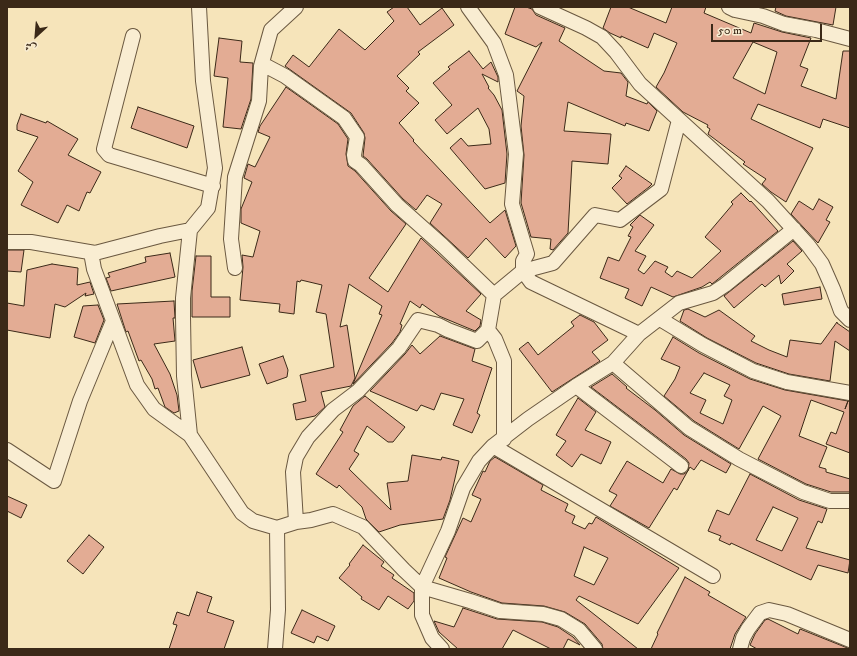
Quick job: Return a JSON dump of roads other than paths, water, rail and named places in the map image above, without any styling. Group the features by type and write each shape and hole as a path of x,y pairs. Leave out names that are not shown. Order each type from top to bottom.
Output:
{"street":[{"path":"190,435 184,376 183,298 190,230 208,208 216,168 203,81 199,7"},
{"path":"235,268 231,239 235,177 259,101 261,66 271,30 296,7"},
{"path":"468,7 494,43 506,75 516,154 512,204 527,254 523,261 523,271 531,282 640,334"},
{"path":"540,7 602,37 616,52 640,84 768,201 808,245 822,264 841,311 850,320"},
{"path":"729,7 735,10 763,16 784,24 816,30 850,39"},
{"path":"133,36 104,149 109,155 213,186"},
{"path":"261,66 266,66 286,76 344,118 358,137 354,155 355,161 361,165 397,205 442,245 494,295"},
{"path":"296,522 293,472 296,457 308,437 334,410 358,391 399,348 418,320 438,325 478,341 488,330 494,295 523,271 553,263 595,215 620,220 661,189 679,120"},
{"path":"442,649 432,638 422,615 422,587 448,531 463,488 479,461 498,442 528,419 613,363 640,334 679,303 713,293 794,229"},
{"path":"7,242 31,242 95,253 160,236 190,230"},
{"path":"95,253 92,258 94,269 137,385 154,409 190,435 242,513 253,521 276,528 333,514 363,527 422,587 470,600 500,611 543,614 561,619 579,630 595,649"},
{"path":"660,319 703,345 753,371 787,382 850,393"},
{"path":"7,450 54,481 80,401 114,321"},
{"path":"488,330 495,339 504,361 498,442"},
{"path":"613,363 689,428 739,459 803,492 830,501 850,501"},
{"path":"576,386 681,466"},
{"path":"498,442 712,576"},
{"path":"275,649 278,610 276,528"},
{"path":"740,649 748,628 760,613 769,610 787,614 850,640"}]}
